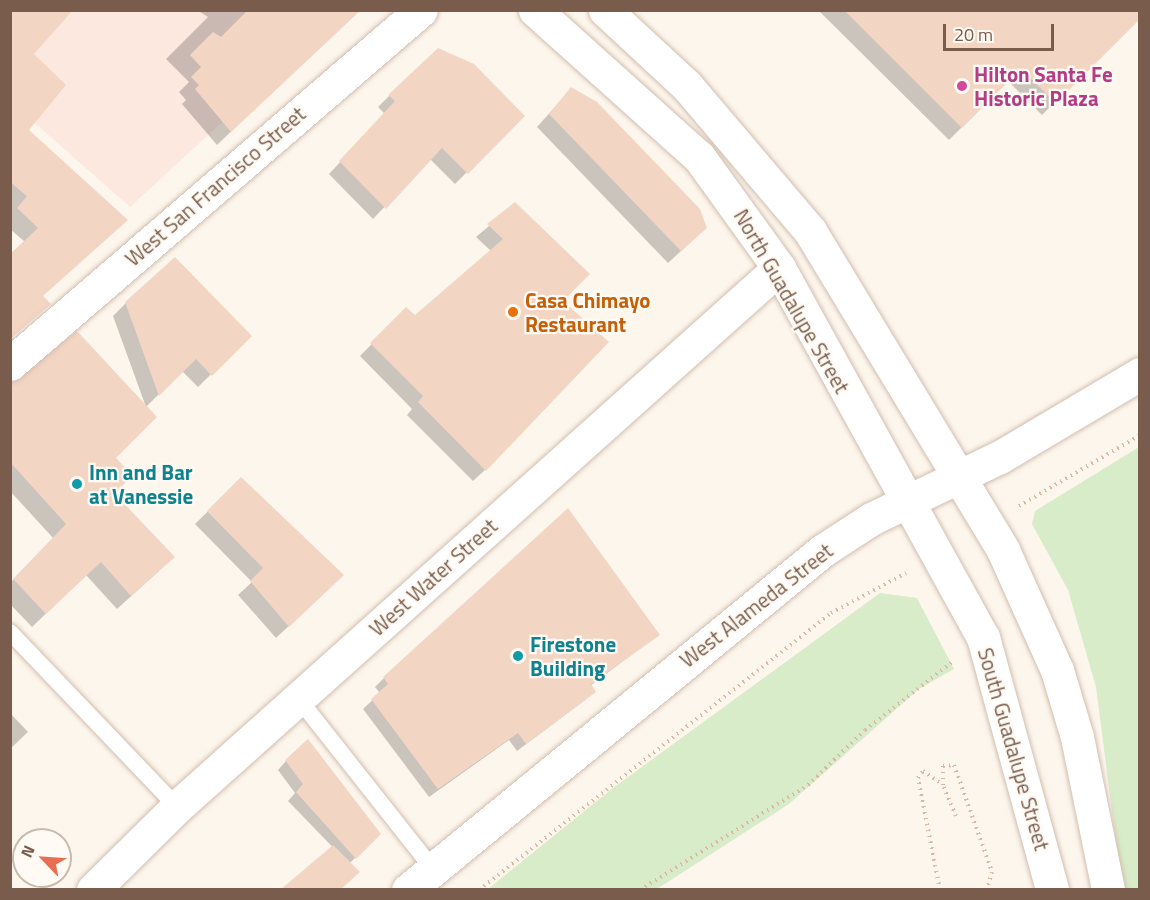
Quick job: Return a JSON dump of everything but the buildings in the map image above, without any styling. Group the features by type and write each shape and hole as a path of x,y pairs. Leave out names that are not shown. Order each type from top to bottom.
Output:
{"street":[{"name":"West San Francisco Street","path":"10,364 421,10"},
{"name":"North Guadalupe Street","path":"535,10 699,157 739,205 779,268 950,580"},
{"name":"North Guadalupe Street","path":"605,10 687,86 810,231 1003,550 1033,609 1077,736 1108,890"},
{"name":"West Water Street","path":"93,890 177,807 779,268"},
{"name":"West Alameda Street","path":"408,890 786,577 906,502 958,477 1140,374"},
{"name":"South Guadalupe Street","path":"950,580 983,638 1052,890"}],"lane":[{"path":"10,632 177,807"},
{"path":"298,698 433,869"}],"path":[{"path":"1023,504 1140,435"},
{"path":"479,890 831,613 902,575"},
{"path":"640,890 808,785 913,688 958,659"},
{"path":"956,816 943,784 943,766 954,765 992,872 987,890"},
{"path":"940,890 918,778 923,771 943,784"}],"shaded area":[{"path":"11,11 343,11 130,207 11,102"}],"green space":[{"path":"1139,447 1139,889 1122,889 1096,687 1068,590 1032,524 1035,511"},
{"path":"880,593 917,598 954,669 919,689 789,804 657,889 488,889 613,788"}],"place":[{"name":"Hilton Santa Fe Historic Plaza","path":"962,86"},
{"name":"Casa Chimayo Restaurant","path":"513,312"},
{"name":"Inn and Bar at Vanessie","path":"77,484"},
{"name":"Firestone Building","path":"518,656"}]}
